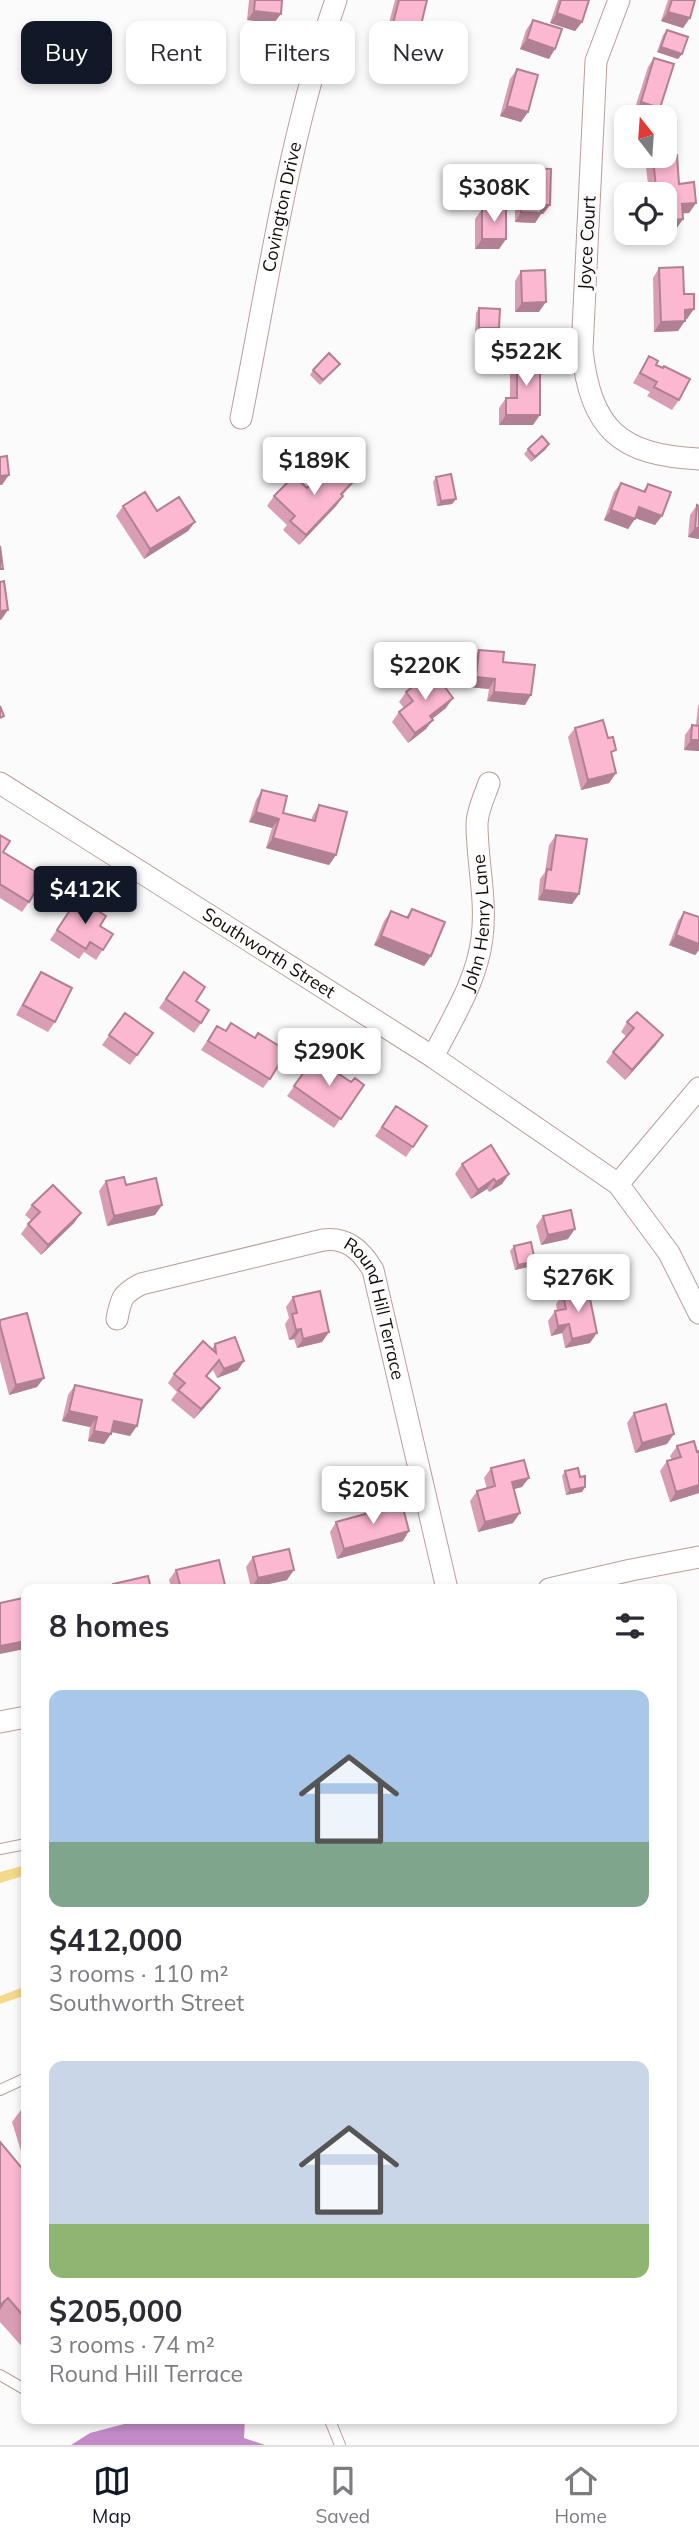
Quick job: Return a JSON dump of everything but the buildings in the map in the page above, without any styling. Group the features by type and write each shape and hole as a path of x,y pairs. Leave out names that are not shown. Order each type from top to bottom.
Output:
{"street":[{"name":"Covington Drive","path":"241,418 299,128 317,54 336,0"},
{"name":"Joyce Court","path":"619,0 596,61 582,350 585,375 592,400 601,418 617,436 649,453 699,458"},
{"name":"Southworth Street","path":"0,783 433,1057 618,1184 669,1253 699,1313"},
{"name":"John Henry Lane","path":"433,1057 468,986 478,958 483,912 477,821 489,783"},
{"path":"618,1184 699,1088"},
{"name":"Round Hill Terrace","path":"117,1318 120,1300 128,1291 141,1284 323,1240 344,1240 356,1248 373,1270 446,1584"},
{"path":"571,1584 699,1558"},
{"path":"0,1722 21,1718"}],"lane":[{"path":"0,1849 21,1844"},
{"path":"0,2090 21,2080"},
{"path":"0,2375 21,2387"},
{"path":"332,2424 340,2445"}],"shaded area":[{"path":"21,1866 21,1877 0,1883 0,1872"},
{"path":"21,1988 21,1997 0,2004 0,1996"},
{"path":"124,2424 245,2424 244,2438 265,2445 71,2445 90,2433"}]}
